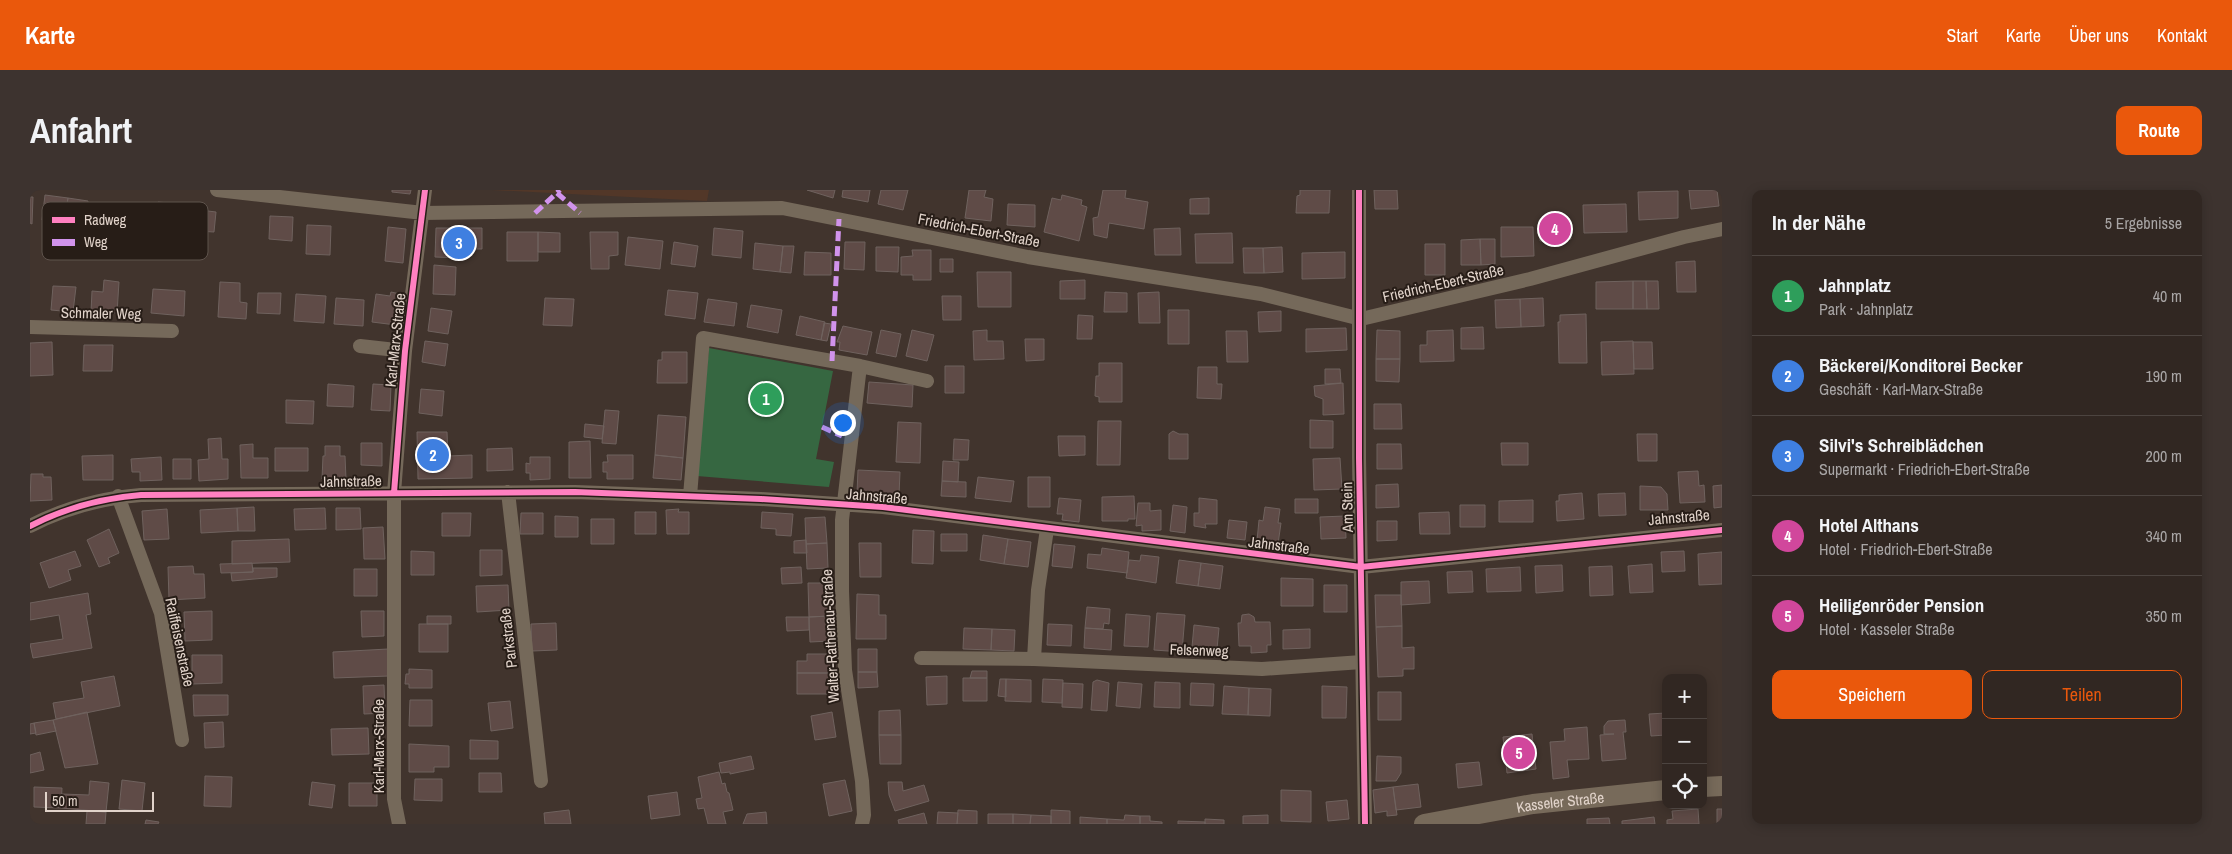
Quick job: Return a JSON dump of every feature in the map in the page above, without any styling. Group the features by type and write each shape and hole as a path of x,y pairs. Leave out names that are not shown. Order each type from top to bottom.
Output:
{"main road":[{"path":"1707,787 1722,786"},
{"name":"Kasseler Straße","path":"1424,824 1533,804 1662,790"}],"street":[{"name":"Friedrich-Ebert-Straße","path":"217,190 423,213 782,208 1028,256 1261,294 1361,319 1530,279 1684,237 1722,229"},
{"name":"Karl-Marx-Straße","path":"399,824 394,799 394,493 405,351 425,190"},
{"name":"Am Stein","path":"1359,190 1361,319 1360,567 1365,824"},
{"name":"Schmaler Weg","path":"30,327 172,331"},
{"path":"690,496 703,338 860,366 926,381"},
{"path":"360,346 405,351"},
{"name":"Walter-Rathenau-Straße","path":"860,366 842,520 845,670 862,781 864,815 862,824"},
{"name":"Jahnstraße","path":"30,526 52,515 118,496 508,492 690,496 883,507 1360,567 1722,530"},
{"name":"Parkstraße","path":"508,492 541,780"},
{"name":"Raiffeisenstraße","path":"118,496 161,613 182,740"},
{"path":"1034,659 1038,590 1047,529"},
{"name":"Felsenweg","path":"921,658 1034,659 1262,669 1362,662"}],"shaded area":[{"path":"492,190 709,190 707,201"}],"green space":[{"path":"709,348 833,371 816,459 834,462 829,487 697,476"}],"building":[{"path":"392,190 411,190 410,194 392,192"},
{"path":"807,190 835,190 833,198"},
{"path":"843,190 870,190 868,202 842,197"},
{"path":"881,190 908,190 903,210 878,204"},
{"path":"969,190 986,190 984,197 993,199 991,221 965,218"},
{"path":"1103,190 1126,190 1125,198 1148,202 1144,229 1109,223 1107,238 1094,235 1093,218 1098,217"},
{"path":"1300,190 1330,190 1329,213 1296,213 1297,196 1300,195"},
{"path":"1374,190 1397,190 1398,209 1375,209"},
{"path":"1689,190 1717,190 1719,206 1691,209"},
{"path":"1678,191 1678,218 1639,220 1638,192"},
{"path":"45,195 68,198 67,202 44,202"},
{"path":"1062,195 1082,200 1081,205 1087,207 1079,241 1044,232 1052,198 1061,200"},
{"path":"30,197 33,197 32,224 30,223"},
{"path":"68,198 88,201 88,202 67,202"},
{"path":"1209,198 1209,214 1190,214 1190,199"},
{"path":"1008,204 1035,205 1035,227 1007,225"},
{"path":"1626,204 1627,232 1584,233 1583,205"},
{"path":"208,211 216,212 214,232 208,232"},
{"path":"270,216 293,217 292,241 269,239"},
{"path":"1569,218 1571,239 1540,241 1539,220"},
{"path":"307,225 331,226 330,255 306,254"},
{"path":"388,227 406,229 403,263 385,261"},
{"path":"1501,227 1533,227 1534,256 1501,257"},
{"path":"436,228 482,228 482,249 462,249 461,258 435,257"},
{"path":"714,228 743,231 741,258 712,255"},
{"path":"1180,228 1181,255 1155,255 1154,229"},
{"path":"507,232 538,232 538,261 507,261"},
{"path":"538,232 560,233 560,252 538,252"},
{"path":"590,232 618,232 618,255 609,256 609,269 591,269"},
{"path":"1232,233 1233,263 1196,263 1195,234"},
{"path":"628,237 663,241 660,269 625,265"},
{"path":"1480,239 1481,265 1461,265 1461,240"},
{"path":"1480,239 1495,239 1495,264 1481,265"},
{"path":"674,242 698,246 695,267 671,264"},
{"path":"845,242 865,242 864,270 844,269"},
{"path":"755,243 783,246 780,272 753,269"},
{"path":"1425,244 1445,244 1445,275 1425,275"},
{"path":"783,246 794,246 791,273 780,272"},
{"path":"876,247 899,247 898,272 876,271"},
{"path":"1282,247 1283,272 1264,273 1263,248"},
{"path":"1243,248 1263,248 1264,273 1244,273"},
{"path":"912,250 931,250 931,280 913,280 913,275 901,275 901,257 913,256"},
{"path":"805,252 831,253 831,275 804,275"},
{"path":"1345,252 1345,278 1302,279 1302,253"},
{"path":"940,259 953,259 953,272 940,272"},
{"path":"1695,261 1696,292 1677,292 1676,262"},
{"path":"434,265 456,267 455,295 433,294"},
{"path":"977,272 1011,272 1011,307 978,307"},
{"path":"104,280 119,282 117,313 91,312 92,291 103,292"},
{"path":"1085,280 1085,299 1060,299 1060,281"},
{"path":"1633,281 1646,281 1647,309 1633,309"},
{"path":"1633,281 1633,309 1596,309 1596,282"},
{"path":"1646,281 1658,281 1659,309 1647,309"},
{"path":"220,282 240,283 240,302 247,303 246,319 218,317"},
{"path":"53,286 76,287 73,312 51,310"},
{"path":"153,289 185,291 184,316 151,313"},
{"path":"668,290 698,293 695,319 665,315"},
{"path":"391,292 400,294 396,325 372,322 376,294 390,296"},
{"path":"1105,292 1127,293 1127,312 1104,312"},
{"path":"1159,292 1160,323 1139,323 1138,293"},
{"path":"258,293 281,293 280,314 257,313"},
{"path":"296,294 326,296 324,323 294,321"},
{"path":"942,296 961,296 961,320 943,320"},
{"path":"336,298 364,300 363,326 334,324"},
{"path":"545,298 574,299 572,326 543,325"},
{"path":"1543,298 1544,326 1521,327 1520,299"},
{"path":"708,299 737,303 734,326 704,322"},
{"path":"1520,299 1521,327 1496,328 1495,300"},
{"path":"751,305 782,310 778,333 747,327"},
{"path":"431,308 452,311 448,334 428,331"},
{"path":"1168,310 1189,310 1189,344 1168,344"},
{"path":"1281,311 1281,331 1259,332 1258,312"},
{"path":"1586,314 1587,363 1559,363 1558,322 1560,322 1560,315"},
{"path":"1078,315 1093,316 1092,339 1077,339"},
{"path":"800,316 825,322 821,340 796,335"},
{"path":"824,323 831,324 827,341 821,340"},
{"path":"843,326 872,332 867,355 839,350 840,342 837,342"},
{"path":"1483,327 1484,349 1461,349 1461,328"},
{"path":"1346,328 1347,350 1306,352 1306,329"},
{"path":"881,330 901,334 896,357 876,353"},
{"path":"912,330 934,335 927,361 906,356"},
{"path":"987,330 987,341 1003,341 1004,359 974,360 973,331"},
{"path":"1377,330 1400,331 1400,359 1376,359"},
{"path":"1453,330 1454,361 1420,362 1420,345 1427,345 1427,331"},
{"path":"1226,331 1247,331 1248,362 1227,362"},
{"path":"1025,339 1044,339 1044,360 1026,361"},
{"path":"425,341 448,344 445,366 422,362"},
{"path":"1633,341 1634,374 1602,375 1601,342"},
{"path":"52,342 53,375 30,376 30,343"},
{"path":"1633,342 1652,342 1653,369 1634,369"},
{"path":"84,345 113,345 112,371 83,371"},
{"path":"662,352 687,352 687,383 657,383 658,360 662,360"},
{"path":"1376,359 1400,359 1399,382 1376,381"},
{"path":"1099,363 1122,363 1122,402 1099,402 1099,397 1095,396 1096,376 1099,376"},
{"path":"945,366 964,366 964,393 945,393"},
{"path":"1198,367 1217,367 1217,384 1222,384 1221,399 1197,398"},
{"path":"1325,369 1340,369 1341,383 1325,384"},
{"path":"869,382 913,385 912,407 867,403"},
{"path":"1343,383 1344,414 1323,415 1323,399 1315,396 1314,386"},
{"path":"328,384 354,386 353,407 327,406"},
{"path":"373,384 391,385 390,411 371,410"},
{"path":"421,389 444,391 442,416 419,413"},
{"path":"286,400 314,401 313,424 286,423"},
{"path":"1374,404 1401,404 1402,429 1374,429"},
{"path":"605,410 619,411 616,444 602,443"},
{"path":"658,415 686,417 683,458 655,455"},
{"path":"1310,420 1333,421 1333,448 1310,448"},
{"path":"1098,421 1121,421 1120,465 1097,465"},
{"path":"898,422 921,423 920,463 896,462"},
{"path":"585,424 604,426 602,439 584,437"},
{"path":"1173,431 1179,434 1188,434 1188,459 1169,459 1169,434"},
{"path":"417,432 447,432 448,456 472,455 472,478 418,479"},
{"path":"1637,434 1657,434 1657,461 1638,461"},
{"path":"1058,436 1085,436 1085,455 1059,456"},
{"path":"221,438 222,459 228,459 228,479 199,481 198,460 209,459 208,439"},
{"path":"954,439 969,440 968,460 953,460"},
{"path":"590,441 591,478 569,478 569,442"},
{"path":"361,443 382,443 382,466 361,465"},
{"path":"1501,443 1528,443 1528,465 1502,465"},
{"path":"253,444 253,458 268,458 268,478 241,478 240,445"},
{"path":"1377,444 1401,444 1402,469 1377,469"},
{"path":"325,446 340,446 340,456 345,456 346,479 322,479"},
{"path":"275,448 308,448 308,471 275,471"},
{"path":"512,448 513,470 487,471 487,449"},
{"path":"113,455 113,480 83,480 82,456"},
{"path":"607,455 633,455 633,479 607,479 607,472 603,472 603,462 608,462"},
{"path":"655,455 683,458 681,480 653,478"},
{"path":"161,457 162,480 140,481 140,472 132,472 131,459"},
{"path":"530,457 550,457 550,479 530,480 530,473 526,473 526,463 530,464"},
{"path":"1340,458 1342,489 1314,490 1313,459"},
{"path":"173,459 191,459 191,479 173,479"},
{"path":"943,461 959,462 958,482 942,481"},
{"path":"858,470 900,472 899,495 857,493"},
{"path":"1698,471 1699,486 1704,485 1705,502 1680,503 1678,472"},
{"path":"31,474 43,474 43,477 51,477 52,500 30,501"},
{"path":"978,477 1014,481 1011,502 975,498"},
{"path":"1028,477 1050,477 1050,507 1028,507"},
{"path":"942,481 966,482 966,497 941,496"},
{"path":"1398,484 1399,507 1376,508 1376,485"},
{"path":"1722,485 1722,507 1714,508 1713,486"},
{"path":"1640,486 1661,487 1667,494 1668,510 1640,510"},
{"path":"1582,493 1584,519 1557,521 1556,501 1559,501 1559,495"},
{"path":"1625,493 1626,515 1599,516 1598,494"},
{"path":"1134,496 1135,519 1128,519 1128,521 1102,521 1102,497"},
{"path":"1059,498 1081,500 1079,522 1062,520 1063,514 1057,514"},
{"path":"1199,498 1217,500 1217,524 1205,524 1206,528 1194,526 1194,513 1199,513"},
{"path":"1295,499 1318,499 1318,513 1295,513"},
{"path":"1533,500 1533,522 1499,522 1499,501"},
{"path":"1138,503 1150,503 1150,511 1161,510 1161,530 1142,531 1142,525 1136,526"},
{"path":"1173,505 1187,507 1185,533 1170,531"},
{"path":"1460,505 1485,505 1485,527 1460,527"},
{"path":"254,507 255,531 238,531 237,508"},
{"path":"1265,507 1280,509 1278,523 1281,523 1278,544 1257,541 1259,520 1263,521"},
{"path":"237,508 238,531 201,533 200,510"},
{"path":"325,508 326,529 295,530 294,509"},
{"path":"336,508 360,508 361,529 336,530"},
{"path":"167,509 169,539 144,540 142,511"},
{"path":"679,509 678,512 689,512 689,534 667,534 666,510"},
{"path":"635,512 656,512 656,534 635,534"},
{"path":"762,512 793,514 791,536 776,535 776,529 761,528"},
{"path":"1449,512 1450,534 1420,534 1419,513"},
{"path":"442,513 471,513 470,536 442,536"},
{"path":"521,513 543,513 543,534 520,534"},
{"path":"555,516 578,517 578,537 555,537"},
{"path":"1345,516 1346,538 1321,539 1320,517"},
{"path":"825,517 827,543 806,544 805,518"},
{"path":"591,519 614,519 614,544 591,544"},
{"path":"1229,520 1247,522 1245,540 1227,538"},
{"path":"1377,521 1397,521 1397,540 1377,541"},
{"path":"383,527 385,559 364,559 363,528"},
{"path":"109,529 119,553 108,558 110,563 99,567 87,540"},
{"path":"913,530 934,531 933,564 912,563"},
{"path":"941,534 967,534 967,551 941,551"},
{"path":"983,535 1008,539 1004,564 980,560"},
{"path":"289,539 290,562 232,564 232,541"},
{"path":"1008,539 1031,542 1028,567 1004,564"},
{"path":"806,540 807,553 794,553 794,541"},
{"path":"827,543 828,568 807,569 806,544"},
{"path":"859,543 881,543 881,577 860,577"},
{"path":"1054,544 1075,546 1072,568 1052,566"},
{"path":"1102,548 1129,552 1127,573 1087,568 1088,554 1101,555"},
{"path":"480,550 502,550 502,575 480,576"},
{"path":"75,551 81,566 68,570 71,580 49,588 40,563"},
{"path":"411,551 434,552 434,575 411,575"},
{"path":"1684,551 1685,571 1662,572 1661,552"},
{"path":"1722,552 1722,584 1699,585 1698,554"},
{"path":"1141,555 1159,557 1156,583 1126,578 1129,560 1140,561"},
{"path":"1179,560 1201,563 1198,586 1176,583"},
{"path":"252,563 253,572 221,573 220,564"},
{"path":"1201,563 1223,566 1220,589 1198,586"},
{"path":"1652,564 1653,592 1630,593 1628,566"},
{"path":"1562,565 1563,591 1536,593 1535,566"},
{"path":"193,566 194,574 204,574 205,598 169,600 168,567"},
{"path":"1612,566 1613,595 1590,596 1589,567"},
{"path":"801,567 802,583 782,584 781,568"},
{"path":"1520,567 1521,591 1487,592 1486,569"},
{"path":"253,568 277,568 277,577 232,581 231,573 253,572"},
{"path":"354,569 377,569 377,596 354,596"},
{"path":"1472,571 1473,592 1448,593 1447,572"},
{"path":"1281,578 1313,579 1313,606 1281,606"},
{"path":"1429,581 1430,603 1401,605 1401,582"},
{"path":"808,583 829,583 830,616 809,617"},
{"path":"508,585 509,610 477,612 476,586"},
{"path":"1324,585 1347,585 1347,612 1324,612"},
{"path":"88,593 91,614 86,615 92,648 33,658 30,644 63,639 59,615 30,620 30,603"},
{"path":"857,594 879,595 879,615 886,615 886,639 856,639"},
{"path":"1375,595 1401,595 1402,626 1376,627"},
{"path":"1087,607 1110,609 1109,624 1104,623 1103,629 1085,628"},
{"path":"212,611 212,640 185,641 184,612"},
{"path":"361,611 384,611 384,636 362,637"},
{"path":"1157,613 1185,615 1182,652 1154,650"},
{"path":"1126,614 1150,616 1148,647 1124,646"},
{"path":"1249,614 1254,617 1255,622 1270,622 1271,645 1267,645 1267,652 1251,653 1251,646 1239,646 1238,623 1241,623 1242,615"},
{"path":"427,616 451,616 451,624 427,624"},
{"path":"830,616 831,641 810,642 809,617"},
{"path":"786,617 809,617 809,630 787,631"},
{"path":"556,623 557,650 532,651 531,624"},
{"path":"419,624 448,624 448,652 419,652"},
{"path":"1048,624 1072,625 1071,646 1047,645"},
{"path":"1194,625 1219,628 1217,649 1192,647"},
{"path":"1402,626 1402,648 1414,647 1414,669 1403,669 1403,676 1378,677 1376,627"},
{"path":"964,628 992,629 991,650 963,649"},
{"path":"1085,628 1112,630 1111,650 1084,648"},
{"path":"992,629 1015,630 1014,651 991,650"},
{"path":"1310,629 1310,648 1283,649 1283,630"},
{"path":"388,649 389,676 334,678 333,652"},
{"path":"858,649 877,649 877,672 858,672"},
{"path":"807,654 830,654 830,673 797,673 797,661 807,661"},
{"path":"192,655 222,655 222,683 192,684"},
{"path":"409,669 432,670 432,688 409,688 409,684 405,684 406,674 409,674"},
{"path":"972,671 987,671 987,678 970,678"},
{"path":"858,672 877,672 878,687 858,688"},
{"path":"797,673 830,673 830,694 797,694"},
{"path":"114,676 120,706 56,719 53,703 84,698 81,682"},
{"path":"947,676 947,704 927,705 926,677"},
{"path":"963,678 987,678 987,701 963,701"},
{"path":"1000,679 1006,679 1006,697 998,696"},
{"path":"1006,679 1031,680 1031,702 1005,701"},
{"path":"1043,679 1063,680 1062,703 1042,702"},
{"path":"1097,680 1109,683 1107,711 1091,710 1093,682"},
{"path":"1118,682 1142,684 1140,708 1116,706"},
{"path":"1155,682 1180,683 1180,708 1154,707"},
{"path":"1063,683 1083,684 1082,708 1062,707"},
{"path":"1191,683 1214,684 1213,706 1190,705"},
{"path":"384,685 385,713 364,714 363,686"},
{"path":"1224,686 1249,688 1248,715 1222,714"},
{"path":"1322,686 1347,687 1346,718 1322,718"},
{"path":"1249,688 1271,689 1270,716 1248,715"},
{"path":"1378,692 1401,692 1401,720 1378,720"},
{"path":"193,695 228,695 228,715 194,716"},
{"path":"410,700 432,700 432,726 409,726"},
{"path":"510,701 513,728 491,731 488,703"},
{"path":"900,710 901,735 879,735 879,711"},
{"path":"87,712 98,764 65,768 53,720"},
{"path":"832,712 836,737 815,740 811,716"},
{"path":"1662,713 1662,735 1651,736 1649,714"},
{"path":"53,720 56,731 36,735 34,723"},
{"path":"1625,720 1626,732 1623,732 1626,759 1602,761 1600,735 1614,734 1604,734 1604,726 1608,721"},
{"path":"223,722 224,747 205,748 204,723"},
{"path":"34,723 36,733 30,734 30,724"},
{"path":"1587,727 1589,759 1567,760 1569,777 1553,779 1550,742 1565,741 1564,729"},
{"path":"368,728 369,754 332,755 331,729"},
{"path":"1532,734 1536,769 1507,773 1503,737"},
{"path":"879,735 901,735 901,764 880,764"},
{"path":"470,740 498,741 498,759 470,759"},
{"path":"409,744 449,746 449,767 434,767 434,772 409,772"},
{"path":"40,752 44,770 30,773 30,755"},
{"path":"751,756 754,769 730,774 730,772 721,773 719,763"},
{"path":"1377,756 1401,757 1401,773 1396,781 1376,781"},
{"path":"1479,762 1482,785 1458,788 1456,764"},
{"path":"719,772 722,784 725,783 729,793 733,810 723,812 726,824 708,824 704,808 698,809 696,799 702,798 698,777"},
{"path":"479,773 501,773 502,792 479,792"},
{"path":"205,776 232,777 231,807 204,806"},
{"path":"415,779 442,779 442,801 414,800"},
{"path":"122,780 145,783 142,811 119,809"},
{"path":"845,780 852,811 829,816 823,784"},
{"path":"90,781 109,783 106,812 61,808 61,794 89,795"},
{"path":"312,782 335,785 332,808 309,805"},
{"path":"888,782 902,782 903,791 924,785 929,801 895,811 889,795"},
{"path":"349,783 377,783 377,806 349,806"},
{"path":"1418,784 1421,807 1396,810 1393,787"},
{"path":"34,787 62,788 61,808 34,807"},
{"path":"1393,787 1397,815 1387,816 1387,811 1375,813 1373,790"},
{"path":"1281,790 1311,791 1311,822 1281,821"},
{"path":"677,792 680,815 651,819 648,796"},
{"path":"1347,800 1349,819 1328,821 1326,802"},
{"path":"1698,809 1699,824 1667,824 1667,820 1673,819 1672,811"},
{"path":"1717,809 1722,809 1722,824 1717,824"},
{"path":"569,810 571,824 545,824 544,813"},
{"path":"958,810 977,811 977,824 957,824"},
{"path":"1051,810 1070,811 1070,824 1051,824"},
{"path":"87,811 106,812 105,824 86,824"},
{"path":"766,812 767,824 743,824 747,814"},
{"path":"938,812 958,813 957,824 937,824"},
{"path":"924,813 927,824 899,824 898,820"},
{"path":"988,814 1013,814 1013,824 988,824"},
{"path":"1013,814 1031,815 1030,824 1013,824"},
{"path":"1031,815 1051,816 1051,824 1030,824"},
{"path":"1125,815 1140,816 1140,824 1107,824 1107,819 1124,820"},
{"path":"1268,815 1268,824 1243,824 1243,816"},
{"path":"1140,816 1150,816 1150,821 1162,822 1162,824 1140,824"},
{"path":"1080,817 1107,819 1107,824 1080,824"},
{"path":"1654,817 1655,824 1622,824 1622,821"},
{"path":"1609,818 1610,824 1587,824 1587,819"},
{"path":"1205,819 1224,820 1224,824 1205,824"},
{"path":"146,820 159,822 158,824 145,824"},
{"path":"1178,821 1205,822 1205,824 1178,824"}],"marked path":[{"path":"535,213 560,190"},
{"path":"557,193 580,213"},
{"path":"832,361 839,219"},
{"path":"822,427 842,436"}],"cycle path":[{"path":"394,493 405,351 425,190"},
{"path":"1359,190 1359,458 1365,824"},
{"path":"30,526 84,505 141,495 575,492 761,499 883,507 1361,567 1722,530"}],"place":[{"name":"Hotel Althans","path":"1555,229"},
{"name":"Silvi's Schreiblädchen","path":"459,243"},
{"name":"Jahnplatz","path":"766,399"},
{"name":"Bäckerei/Konditorei Becker","path":"433,455"},
{"name":"Heiligenröder Pension","path":"1519,753"}]}
